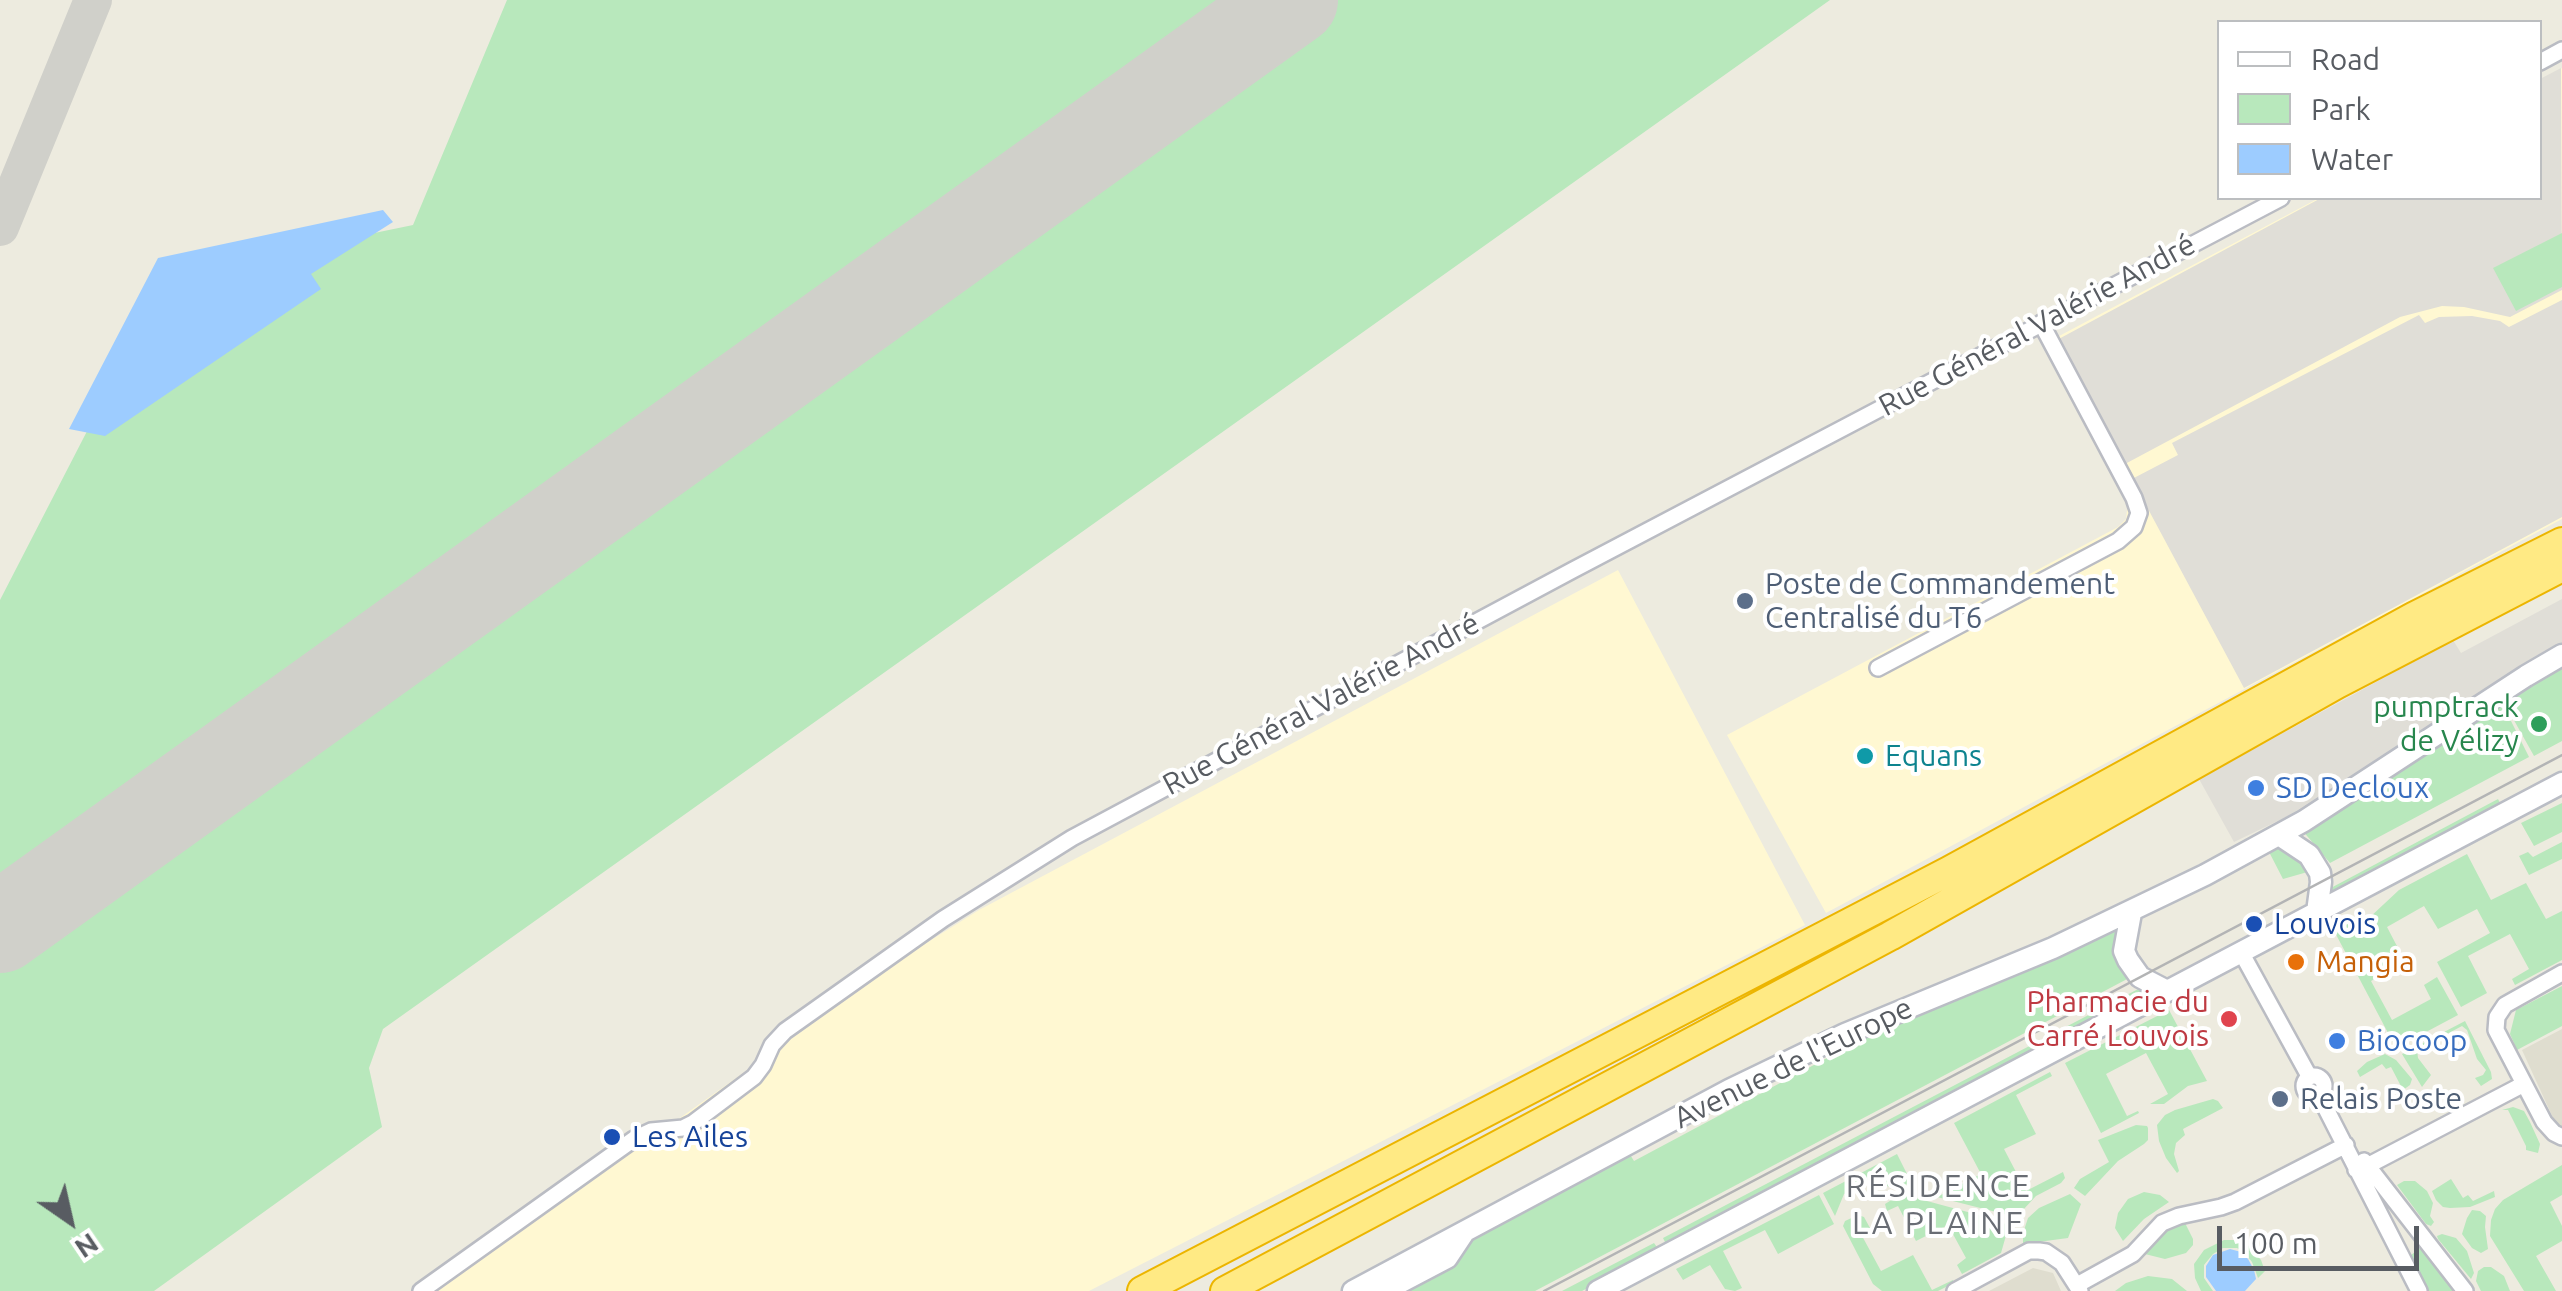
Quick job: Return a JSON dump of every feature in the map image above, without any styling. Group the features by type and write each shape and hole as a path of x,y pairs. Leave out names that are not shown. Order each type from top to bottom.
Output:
{"highway":[{"path":"1142,1291 1932,880 2413,617 2562,542"},
{"path":"1224,1291 1890,936 2337,684 2562,567"}],"main road":[{"name":"Avenue de l'Europe","path":"1353,1291 1729,1090 1845,1034 2131,912 2278,836 2562,655"},
{"path":"1598,1291 2562,783"},
{"path":"2278,836 2309,855 2320,872 2316,912"},
{"path":"2131,912 2124,951 2128,960 2140,978 2167,992"},
{"name":"Avenue de l'Europe","path":"1384,1291 1447,1258 1464,1232"}],"street":[{"name":"Rue Général Valérie André","path":"421,1291 634,1139 651,1131 683,1128 693,1123 754,1077 785,1031 943,919 1072,838 2277,200"},
{"path":"1878,668 2118,541 2134,527 2139,513 2134,498 2040,323"},
{"path":"2241,952 2309,1076 2322,1079 2324,1090 2319,1095 2346,1145 2465,1291"},
{"path":"2562,974 2505,1005 2497,1018 2496,1030 2544,1122 2554,1134 2562,1136"},
{"path":"2362,1168 2524,1084"},
{"path":"1955,1291 2029,1251 2054,1256 2078,1288 2133,1254 2162,1223 2234,1202 2346,1145"},
{"path":"2362,1168 2419,1291"}],"shaded area":[{"path":"2561,68 2562,290 2510,317 2442,306 2400,317 2125,464 2055,341 2317,200 2542,200 2542,78"},
{"path":"2562,68 2562,519 1826,913 1727,735 2118,527 2126,519 2128,502 2046,343 2315,200 2542,200 2542,79"},
{"path":"2562,300 2562,517 2244,688 2132,479 2178,455 2172,443 2419,315 2425,323 2439,317 2472,316 2500,321 2509,327"},
{"path":"1618,570 1805,925 1089,1291 437,1291 920,947 979,910"},
{"path":"2562,599 2562,644 2288,816 2234,842 2199,779 2453,640 2461,653"},
{"path":"2562,1029 2562,1127 2554,1120 2522,1050"},
{"path":"2033,1268 2053,1273 2061,1291 1989,1291"}],"green space":[{"path":"507,0 1830,0 383,1029 369,1068 382,1127 154,1291 0,1291 0,600 167,276 413,225"},
{"path":"2562,233 2562,287 2516,311 2493,268"},
{"path":"2562,662 2562,741 2534,756 2506,706 2529,757 2330,863 2302,830"},
{"path":"2498,799 2502,807 2327,900 2327,890"},
{"path":"2562,803 2562,832 2534,846 2521,823"},
{"path":"2562,842 2562,859 2529,875 2519,856 2528,852 2533,857"},
{"path":"2267,848 2295,853 2311,871 2283,879"},
{"path":"2467,854 2491,900 2526,883 2546,919 2562,911 2562,960 2515,985 2512,979 2529,969 2510,934 2468,956 2487,993 2461,1007 2437,962 2490,933 2477,909 2438,929 2424,906 2387,927 2402,963 2371,981 2392,1020 2431,999 2424,985 2437,977 2458,1015 2396,1048 2332,927 2352,916 2369,918 2399,890"},
{"path":"2122,925 2131,977 1535,1291 1397,1291 1454,1261 1484,1228 1629,1153 1634,1161 1915,1011"},
{"path":"2562,986 2562,1026 2517,1050 2510,1034 2516,1010"},
{"path":"2142,987 2149,991 1667,1246 1663,1238"},
{"path":"2169,1010 2207,1081 2188,1086 2164,1104 2150,1104 2168,1094 2146,1053 2106,1074 2127,1116 2139,1113 2101,1133 2065,1063"},
{"path":"2465,1021 2492,1079 2481,1086 2475,1078 2486,1070 2462,1026 2417,1050 2418,1058 2431,1075 2422,1087 2402,1054"},
{"path":"2385,1054 2396,1060 2412,1079 2403,1090 2391,1067 2386,1069 2382,1064 2360,1077 2357,1071"},
{"path":"2050,1072 2052,1076 2016,1095 2036,1134 2004,1149 2026,1191 2063,1172 2065,1178 2061,1183 2036,1196 2015,1223 2004,1214 1937,1197 1981,1174 1954,1123"},
{"path":"2213,1099 2223,1108 2183,1129 2185,1135 2176,1143 2177,1173 2166,1158 2157,1125 2175,1110"},
{"path":"2513,1107 2524,1111 2530,1122 2540,1144 2538,1153 2526,1150 2508,1110 2502,1110"},
{"path":"2136,1125 2147,1126 2148,1140 2118,1161 2085,1196 2074,1188 2080,1179 2109,1162 2098,1140"},
{"path":"1897,1154 1911,1182 1898,1189 1868,1181 1844,1194 1835,1216 1823,1193"},
{"path":"2562,1165 2562,1195 2550,1202 2562,1226 2562,1241 2536,1256 2556,1291 2524,1291 2490,1236 2491,1220 2503,1200"},
{"path":"2451,1179 2463,1198 2468,1195 2473,1201 2494,1191 2495,1197 2470,1207 2443,1207 2432,1191"},
{"path":"2415,1181 2427,1191 2433,1203 2431,1226 2397,1185"},
{"path":"2144,1192 2160,1195 2169,1202 2144,1219 2123,1241 2115,1228 2118,1213 2128,1199"},
{"path":"1901,1194 2001,1221 2007,1232 2001,1253 1962,1274 1957,1265 1966,1258 1948,1225 1916,1241 1898,1206 1887,1211 1885,1204"},
{"path":"2070,1194 2081,1204 2068,1238 2023,1244 2028,1218 2039,1208"},
{"path":"1819,1195 1834,1224 1778,1254 1765,1230 1723,1251 1742,1288 1725,1289 1710,1265 1683,1280 1676,1269"},
{"path":"2472,1210 2486,1216 2488,1249 2481,1253 2462,1234"},
{"path":"1858,1215 1864,1217 1870,1228 1861,1234 1881,1271 1913,1255 1932,1290 1953,1280 1954,1283 1938,1291 1882,1291 1873,1284 1843,1226"},
{"path":"2184,1221 2193,1239 2186,1253 2165,1259 2141,1253 2160,1231"},
{"path":"2442,1234 2456,1238 2467,1251 2474,1273 2471,1279 2438,1239"},
{"path":"2224,1240 2247,1244 2265,1271 2258,1278 2244,1252 2223,1248 2204,1265 2204,1278 2213,1291 2201,1291 2194,1264 2204,1250"},
{"path":"1654,1243 1659,1250 1582,1291 1562,1291"},
{"path":"2424,1245 2460,1291 2423,1291 2406,1259"},
{"path":"2484,1267 2504,1276 2510,1291 2481,1291 2476,1281 2478,1271"},
{"path":"2148,1276 2172,1279 2187,1291 2115,1291"}],"water":[{"path":"383,210 393,222 311,274 321,289 105,436 69,429 158,258"},
{"path":"2230,1249 2241,1252 2254,1270 2256,1279 2245,1291 2216,1291 2206,1277 2206,1266 2213,1255"}],"taxiway":[{"path":"0,227 93,0"}],"runway":[{"path":"0,928 1293,0"}],"tram line":[{"path":"1544,1291 2562,755"}],"place":[{"name":"Poste de Commandement Centralisé du T6","path":"1745,601"},
{"name":"pumptrack de Vélizy","path":"2539,724"},
{"name":"Equans","path":"1865,756"},
{"name":"SD Decloux","path":"2256,788"},
{"name":"Louvois","path":"2254,924"},
{"name":"Mangia","path":"2296,962"},
{"name":"Pharmacie du Carré Louvois","path":"2229,1019"},
{"name":"Biocoop","path":"2337,1041"},
{"name":"Relais Poste","path":"2280,1099"},
{"name":"Les Ailes","path":"612,1137"}],"district":[{"name":"RÉSIDENCE LA PLAINE","path":"1939,1204"}]}
